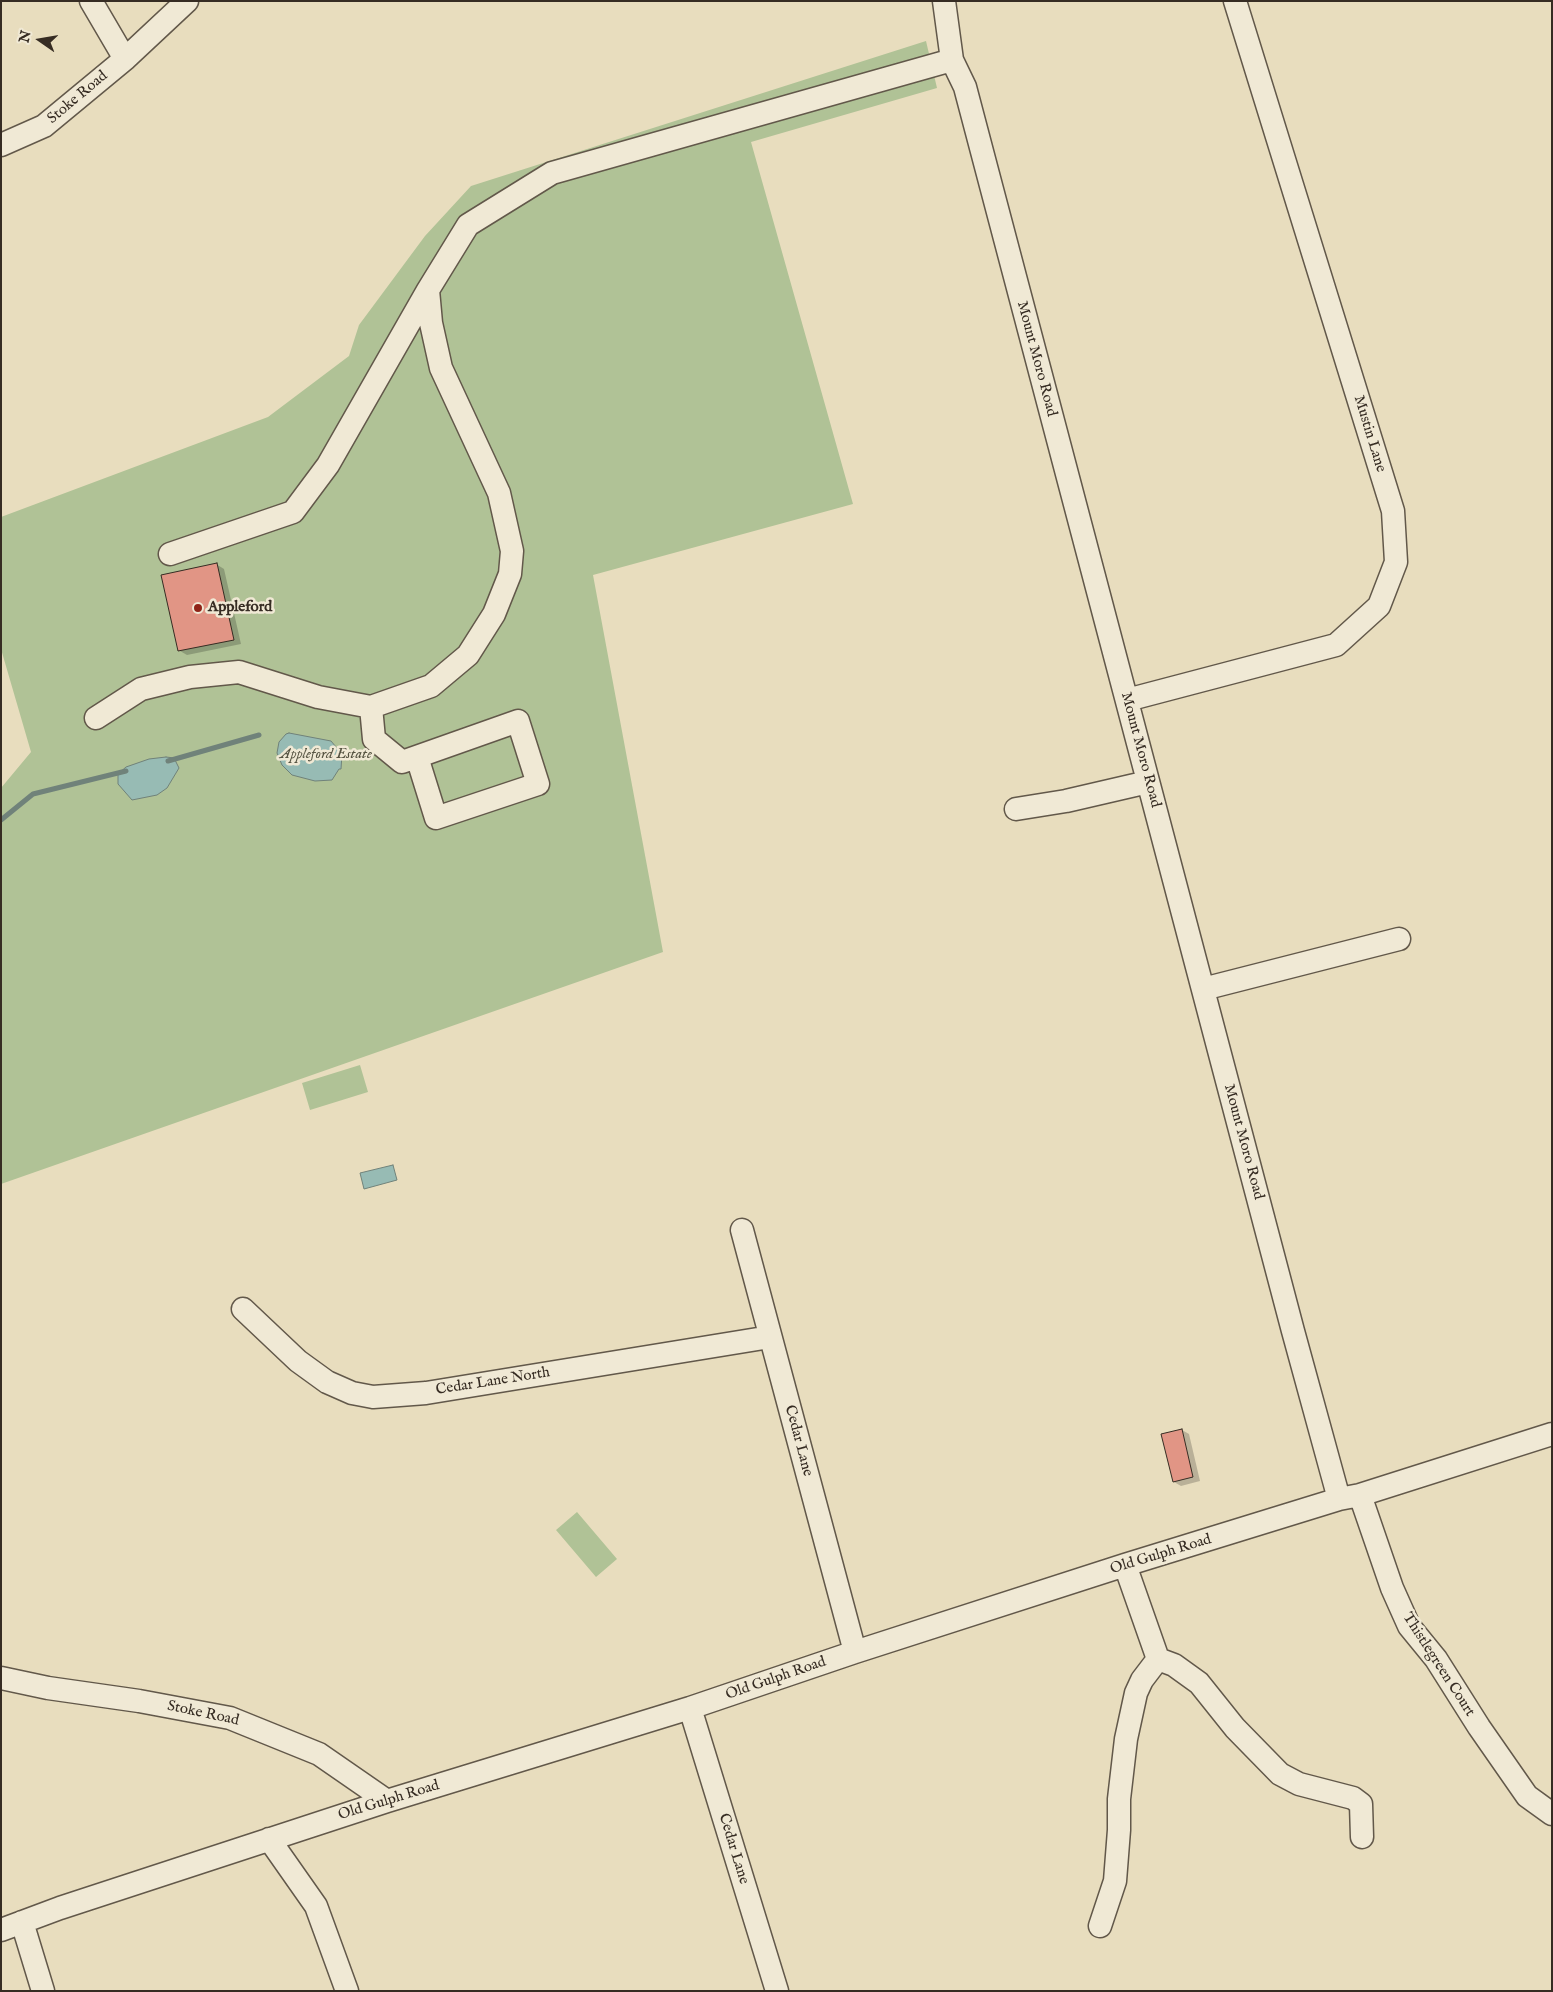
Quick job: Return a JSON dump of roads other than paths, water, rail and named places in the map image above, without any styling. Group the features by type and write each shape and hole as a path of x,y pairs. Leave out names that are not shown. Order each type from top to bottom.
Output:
{"street":[{"path":"91,1 125,59 187,1"},
{"name":"Mount Moro Road","path":"944,1 952,60 965,87 1203,989 1349,1497"},
{"name":"Mustin Lane","path":"1127,700 1336,645 1379,606 1396,562 1393,510 1235,1"},
{"name":"Stoke Road","path":"1,145 44,126 125,59"},
{"path":"170,554 293,512 328,464 428,290 468,225 552,173 952,60"},
{"path":"96,718 141,689 190,677 239,672 318,697 371,707 431,686 468,655 494,614 510,574 512,551 499,493 441,368 431,323 428,290"},
{"path":"371,707 374,739 402,762 518,721 538,784 436,818 418,757"},
{"path":"1016,809 1059,803 1148,782"},
{"path":"1203,989 1399,939"},
{"name":"Cedar Lane","path":"742,1230 855,1652"},
{"name":"Cedar Lane North","path":"243,1309 298,1362 327,1382 352,1393 373,1397 426,1393 770,1337"},
{"name":"Old Gulph Road","path":"12,1926 69,1904 387,1801 690,1708 855,1652 1126,1565 1552,1434"},
{"name":"Thistlegreen Court","path":"1349,1497 1409,1626 1436,1659 1479,1727 1527,1796 1552,1814"},
{"path":"1126,1565 1158,1659"},
{"path":"1158,1659 1174,1665 1199,1683 1235,1728 1280,1774 1299,1784 1353,1798 1361,1804 1362,1837"},
{"path":"1100,1926 1115,1881 1119,1830 1119,1798 1126,1739 1136,1694 1142,1680 1158,1659"},
{"name":"Stoke Road","path":"1,1678 76,1693 139,1701 230,1718 319,1754 387,1801"},
{"name":"Cedar Lane","path":"690,1708 776,1991"},
{"path":"269,1839 316,1906 347,1991"},
{"path":"12,1926 43,1991"}],"water":[{"path":"289,733 331,741 342,754 341,769 339,769 332,780 315,781 292,775 282,765 277,753 279,742"},
{"path":"174,758 179,768 167,788 157,795 132,800 118,784 118,774 126,767 149,759"},
{"path":"393,1165 397,1180 364,1189 360,1173"}],"waterway":[{"path":"168,761 259,735"},
{"path":"1,820 33,794 126,771"}],"place":[{"name":"Appleford","path":"198,608"}],"park label":[{"name":"Appleford Estate","path":"326,755"}]}
